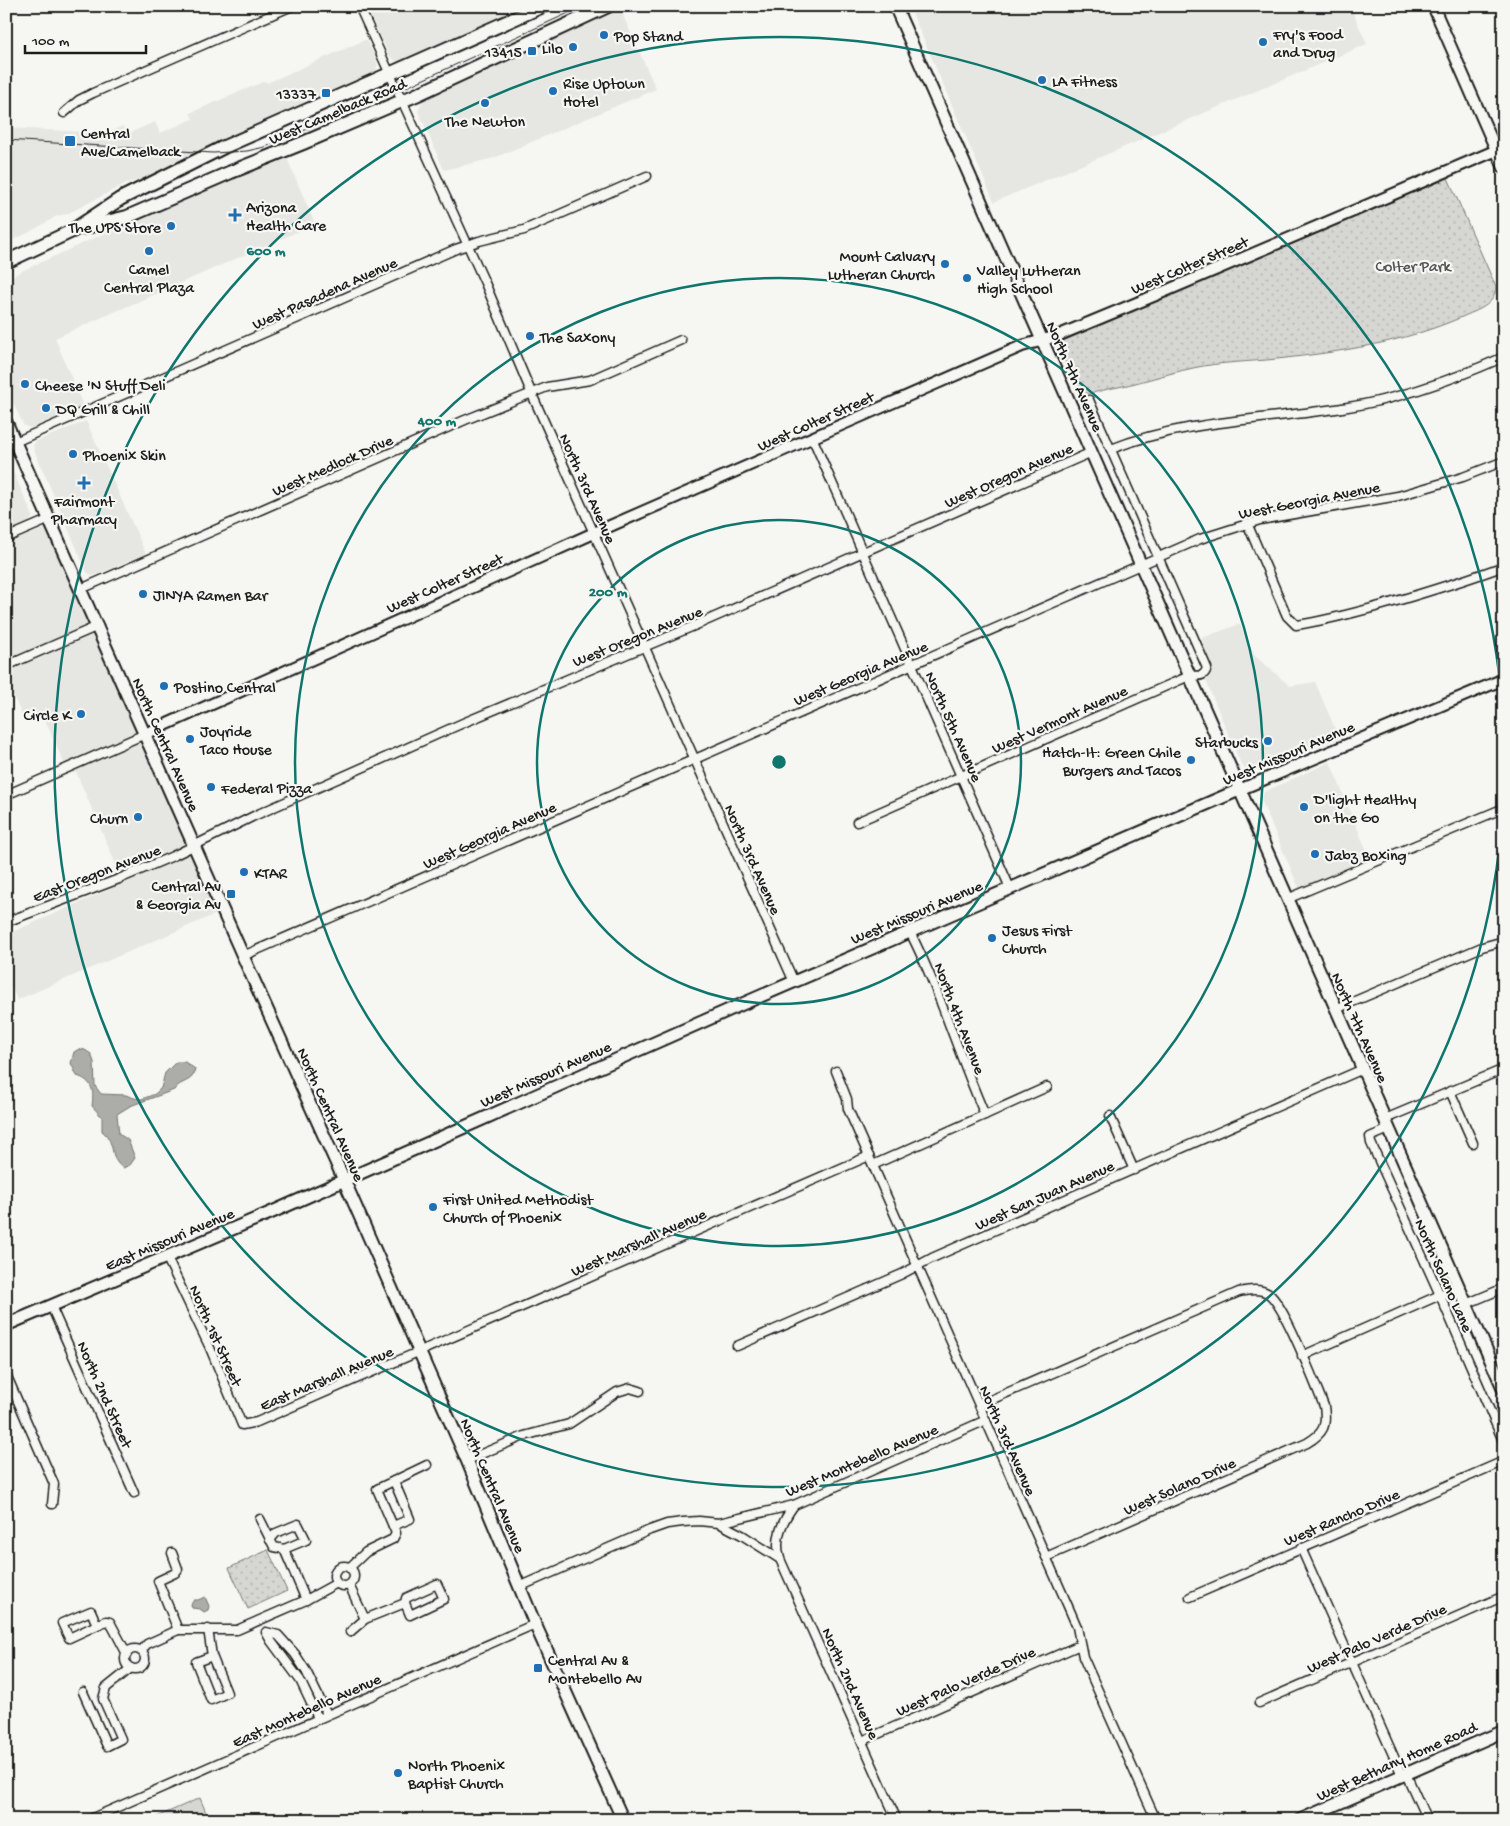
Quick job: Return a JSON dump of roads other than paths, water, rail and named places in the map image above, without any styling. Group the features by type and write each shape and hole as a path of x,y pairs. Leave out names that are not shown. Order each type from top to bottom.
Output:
{"main road":[{"name":"West Camelback Road","path":"6,262 72,231 120,199 224,148 543,6"},
{"name":"West Camelback Road","path":"72,231 127,217 403,100 608,6"},
{"name":"North 7th Avenue","path":"895,6 1504,1390"},
{"path":"139,211 141,200 158,180"},
{"name":"North Central Avenue","path":"6,422 344,1180 467,1460 535,1624 623,1820"},
{"name":"West Missouri Avenue","path":"344,1180 794,982 1239,790"},
{"name":"East Missouri Avenue","path":"6,1325 344,1180"},
{"name":"West Bethany Home Road","path":"1300,1820 1504,1731"}],"street":[{"path":"64,113 70,106 86,96 292,6"},
{"name":"North 3rd Avenue","path":"360,6 468,245 531,392 794,982"},
{"path":"1433,6 1500,149 1504,168"},
{"name":"West Colter Street","path":"145,734 594,533 1022,346 1057,336 1500,149"},
{"name":"West Pasadena Avenue","path":"15,442 468,245 524,230 647,176"},
{"name":"West Medlock Drive","path":"81,589 531,392 547,387 590,380 681,340"},
{"path":"1111,449 1163,434 1212,423 1370,403 1441,383 1504,357"},
{"name":"North 7th Avenue","path":"1089,400 1207,668 1204,675 1190,676"},
{"name":"North 5th Avenue","path":"812,437 1010,888"},
{"name":"West Oregon Avenue","path":"194,846 267,810 462,723 644,647 1092,452"},
{"name":"West Georgia Avenue","path":"243,956 1200,539 1247,523 1276,516 1353,505 1398,496 1463,477 1504,461"},
{"path":"6,538 50,518"},
{"path":"1247,523 1287,616 1296,625 1366,609 1430,591 1504,566"},
{"path":"6,666 98,626"},
{"name":"West Vermont Avenue","path":"857,822 1190,676"},
{"name":"West Missouri Avenue","path":"1239,790 1504,679"},
{"path":"6,795 145,734"},
{"path":"1287,899 1504,808"},
{"name":"East Oregon Avenue","path":"6,922 119,879 194,846"},
{"name":"North 4th Avenue","path":"910,932 951,1026 965,1069 984,1115"},
{"path":"1336,1009 1482,947 1504,941"},
{"name":"West San Juan Avenue","path":"737,1346 1363,1069"},
{"path":"1387,1124 1450,1091 1504,1069"},
{"name":"North 3rd Avenue","path":"836,1071 847,1099 848,1108 1077,1628 1083,1657 1156,1820"},
{"path":"873,1165 1047,1087"},
{"path":"1450,1091 1472,1143"},
{"path":"1110,1116 1134,1170"},
{"name":"North Solano Lane","path":"1387,1124 1370,1137 1371,1143 1504,1443"},
{"name":"West Marshall Avenue","path":"419,1352 869,1156"},
{"name":"North 1st Street","path":"166,1256 210,1348 242,1425"},
{"path":"979,1405 1239,1292 1261,1290 1269,1294 1277,1302 1302,1356 1458,1287"},
{"path":"1466,1304 1504,1288"},
{"name":"North 2nd Street","path":"51,1306 134,1493"},
{"name":"East Marshall Avenue","path":"242,1425 257,1422 419,1352"},
{"name":"West Solano Drive","path":"1046,1557 1307,1443 1320,1434 1324,1426 1324,1406 1302,1356"},
{"path":"6,1374 54,1484 52,1504"},
{"path":"467,1460 524,1436 569,1424 617,1392 630,1388 640,1391"},
{"name":"West Montebello Avenue","path":"519,1587 650,1530 683,1522 719,1523 794,1505 986,1420"},
{"name":"West Rancho Drive","path":"1190,1597 1504,1461"},
{"path":"349,1568 366,1552 393,1540 396,1533 377,1489 427,1465"},
{"path":"393,1526 410,1519 394,1481"},
{"name":"North 2nd Avenue","path":"794,1505 785,1518 778,1534 777,1549 780,1559 896,1820"},
{"path":"260,1518 270,1540 274,1547 284,1550 306,1540 298,1524 276,1533 270,1540"},
{"path":"719,1523 780,1559"},
{"path":"1301,1548 1404,1775 1427,1820"},
{"path":"284,1550 306,1600"},
{"path":"172,1553 178,1569 175,1573 158,1581 178,1630"},
{"path":"342,1567 349,1568 353,1572 354,1578 349,1585 343,1586 337,1583 334,1577 336,1571 342,1567"},
{"path":"141,1651 147,1644 178,1630 237,1630 306,1600 337,1583"},
{"path":"350,1632 365,1619 405,1603 406,1598 437,1584 444,1599 410,1615 405,1603"},
{"path":"349,1585 365,1619"},
{"name":"West Palo Verde Drive","path":"1259,1703 1504,1596"},
{"path":"97,1624 106,1621 110,1622 127,1654 126,1663 131,1668"},
{"path":"256,1622 266,1632 300,1680 318,1718"},
{"name":"East Montebello Avenue","path":"88,1820 535,1624"},
{"path":"208,1629 212,1656 228,1693 211,1700 196,1662 212,1656"},
{"path":"266,1632 278,1635 296,1654 323,1708 328,1714"},
{"name":"West Palo Verde Drive","path":"862,1740 1080,1645"},
{"path":"84,1692 107,1746 121,1739 103,1699 106,1688 131,1668 140,1668 145,1663 145,1656 141,1651 135,1650 127,1654"},
{"path":"89,1706 103,1699"}],"tram line":[{"path":"6,140 213,153 247,151 265,147 411,85 584,6"}],"place":[{"name":"Pop Stand","path":"604,35"},
{"name":"Fry's Food and Drug","path":"1263,42"},
{"name":"Lilo","path":"573,47"},
{"name":"13415","path":"532,51"},
{"name":"LA Fitness","path":"1042,80"},
{"name":"Rise Uptown Hotel","path":"553,91"},
{"name":"13337","path":"326,93"},
{"name":"The Newton","path":"485,103"},
{"name":"Central Ave/Camelback","path":"70,141"},
{"name":"Arizona Health Care","path":"235,215"},
{"name":"The UPS Store","path":"171,226"},
{"name":"Camel Central Plaza","path":"149,251"},
{"name":"Mount Calvary Lutheran Church","path":"945,264"},
{"name":"Valley Lutheran High School","path":"967,278"},
{"name":"The Saxony","path":"530,336"},
{"name":"Cheese 'N Stuff Deli","path":"25,384"},
{"name":"DQ Grill & Chill","path":"46,408"},
{"name":"Phoenix Skin","path":"73,454"},
{"name":"Fairmont Pharmacy","path":"84,483"},
{"name":"JINYA Ramen Bar","path":"143,594"},
{"name":"Postino Central","path":"164,686"},
{"name":"Circle K","path":"81,714"},
{"name":"Joyride Taco House","path":"190,739"},
{"name":"Starbucks","path":"1268,741"},
{"name":"Hatch-It: Green Chile Burgers and Tacos","path":"1191,760"},
{"name":"Federal Pizza","path":"211,787"},
{"name":"D'light Healthy on the Go","path":"1304,807"},
{"name":"Churn","path":"138,817"},
{"name":"Jabz Boxing","path":"1315,854"},
{"name":"KTAR","path":"244,872"},
{"name":"Central Av & Georgia Av","path":"231,894"},
{"name":"Jesus First Church","path":"992,938"},
{"name":"First United Methodist Church of Phoenix","path":"433,1207"},
{"name":"Central Av & Montebello Av","path":"538,1668"},
{"name":"North Phoenix Baptist Church","path":"398,1773"}],"park label":[{"name":"Colter Park","path":"1413,265"}]}
